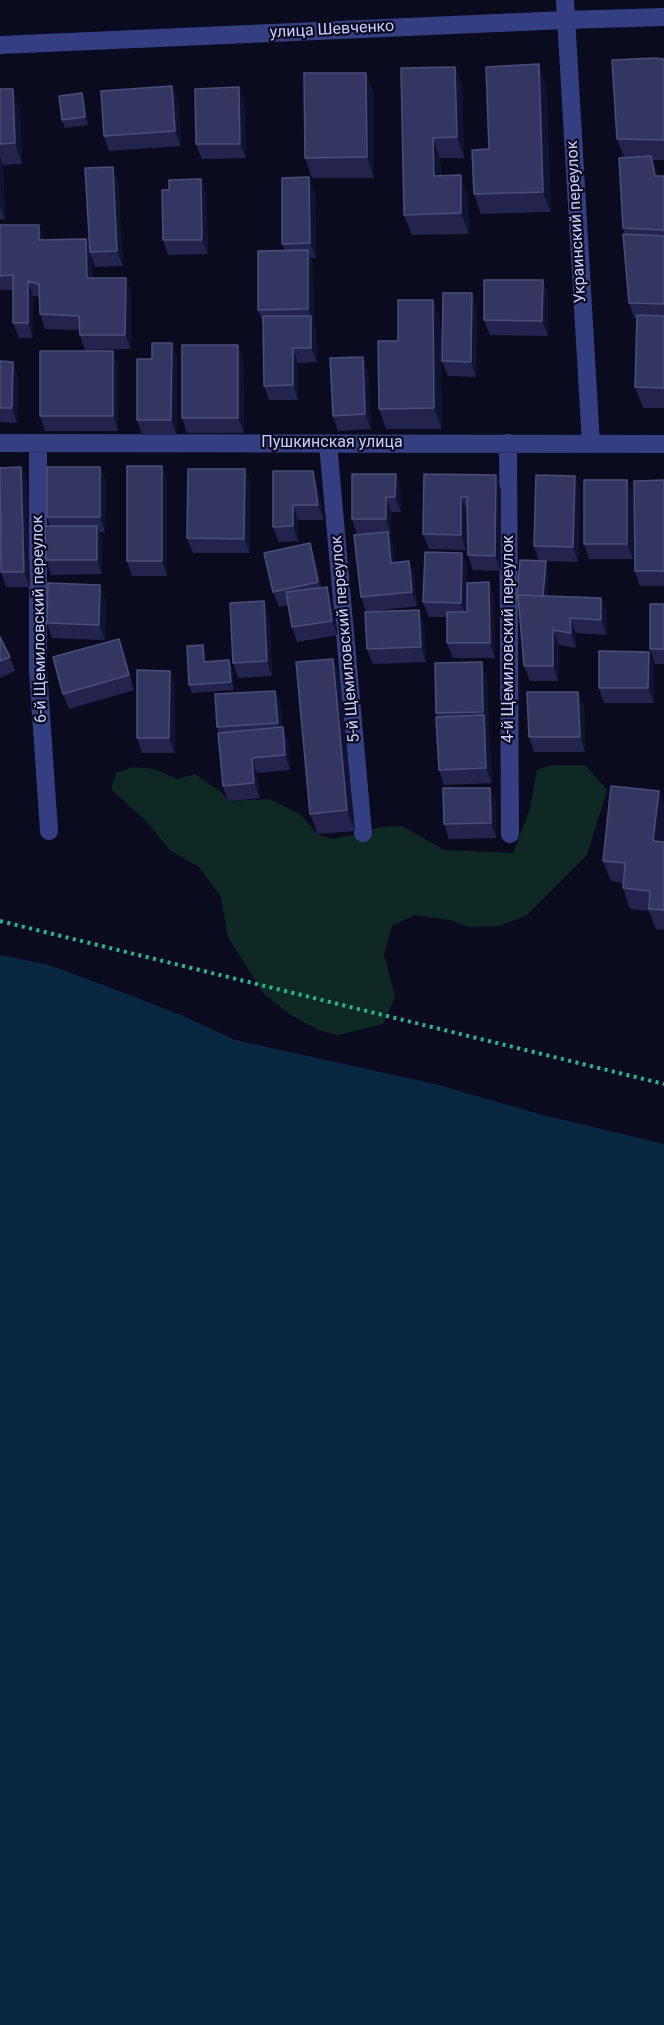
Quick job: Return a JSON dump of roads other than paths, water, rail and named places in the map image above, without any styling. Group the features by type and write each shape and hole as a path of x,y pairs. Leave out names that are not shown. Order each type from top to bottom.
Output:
{"street":[{"name":"Украинский переулок","path":"565,0 591,444"},
{"name":"улица Шевченко","path":"0,45 664,17"},
{"name":"Пушкинская улица","path":"0,443 664,444"},
{"name":"6-й Щемиловский переулок","path":"38,443 38,670 49,831"},
{"name":"4-й Щемиловский переулок","path":"508,443 510,834"},
{"name":"5-й Щемиловский переулок","path":"328,444 363,833"}],"water":[{"path":"0,955 49,965 181,1015 235,1040 435,1084 539,1114 664,1144 664,2025 0,2025"}]}
